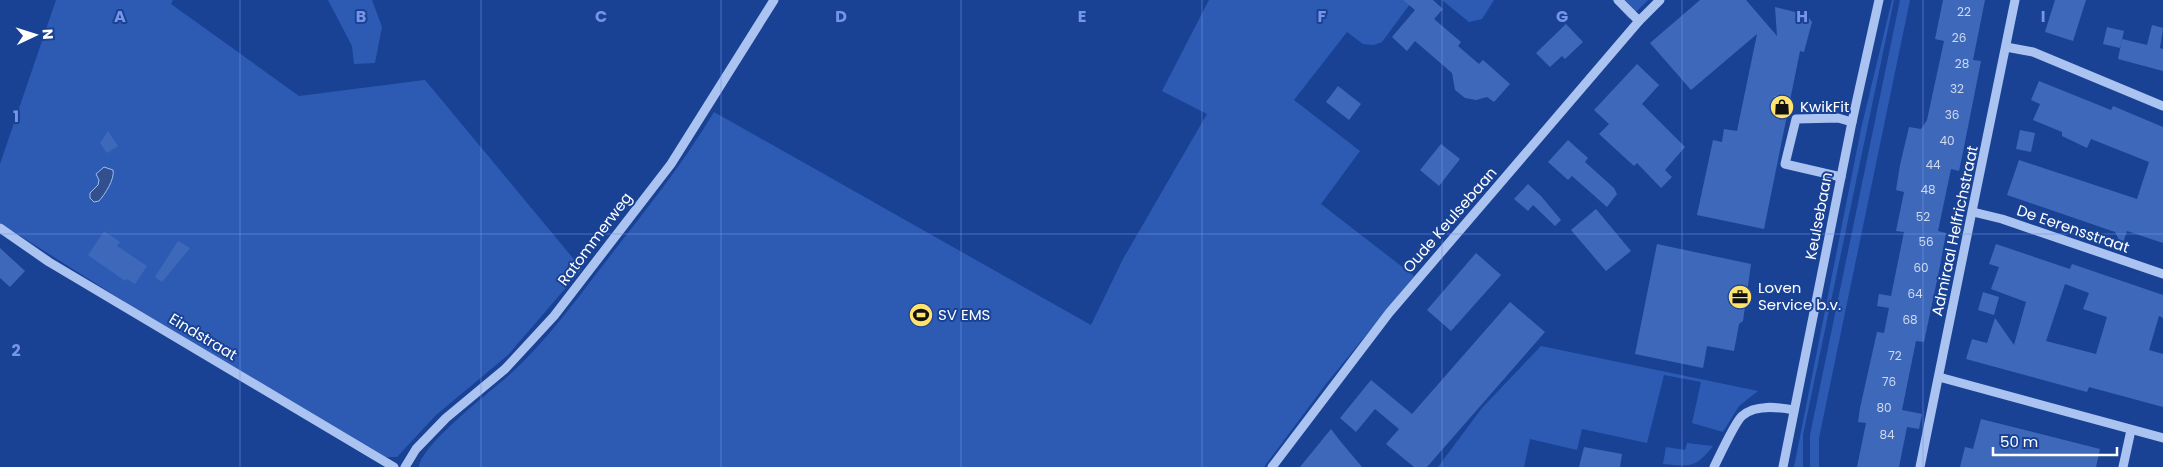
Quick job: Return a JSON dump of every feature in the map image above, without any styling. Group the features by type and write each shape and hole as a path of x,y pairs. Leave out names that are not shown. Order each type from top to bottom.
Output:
{"street":[{"name":"Ratommerweg","path":"405,467 416,449 446,418 505,369 559,309 671,164 774,0"},
{"path":"1618,0 1638,21"},
{"name":"Oude Keulsebaan","path":"1272,467 1389,313 1638,21 1660,0"},
{"name":"Keulsebaan","path":"1783,467 1852,122 1879,0"},
{"name":"Admiraal Helfrichstraat","path":"1920,467 2015,0"},
{"path":"2006,47 2033,52 2163,106"},
{"path":"1841,176 1785,164 1796,119 1838,118 1852,122"},
{"name":"De Eerensstraat","path":"1973,212 2002,219 2163,274"},
{"name":"Eindstraat","path":"0,228 49,262 394,467"},
{"path":"1939,376 2163,438"},
{"path":"1714,467 1742,416 1758,408 1777,407 1794,410"},
{"path":"2123,467 2131,430"}],"shaded area":[{"path":"56,0 173,0 171,4 299,96 425,80 582,269 508,355 436,415 397,457 386,457 141,312 0,223 0,164"},
{"path":"328,0 372,0 382,27 375,63 354,64 352,46"},
{"path":"1209,0 1413,0 1382,42 1374,45 1363,44 1347,32 1294,100 1360,151 1321,204 1414,276 1326,384 1264,467 419,467 423,457 443,433 522,363 560,320 663,187 714,112 1091,325 1123,259 1207,114 1162,91"},
{"path":"1442,0 1494,0 1482,19 1469,22"},
{"path":"1612,0 1648,0 1629,19"},
{"path":"1892,0 1894,0 1803,435 1803,467 1794,467 1861,129"},
{"path":"1900,0 1910,0 1819,438 1819,467 1810,467 1810,435"},
{"path":"104,167 113,170 112,178 99,201 94,202 90,198 90,193 98,185 99,180 96,174"},
{"path":"1541,346 1758,391 1739,406 1723,432 1692,423 1701,382 1664,375 1647,443 1582,429 1577,450 1530,439 1524,467 1438,467 1482,408"},
{"path":"1687,443 1713,446 1702,458 1692,464 1663,464 1666,447 1685,450"}],"building":[{"path":"1403,0 1433,0 1443,9 1434,19 1461,42 1458,46 1479,64 1483,60 1510,84 1494,102 1487,97 1476,100 1465,98 1455,90 1452,73 1415,41 1407,51 1392,37 1415,10"},
{"path":"1700,0 1746,0 1777,36 1775,7 1807,15 1812,22 1804,52 1800,51 1764,229 1697,215 1713,140 1722,142 1724,129 1737,131 1757,34 1691,90 1650,43"},
{"path":"1943,0 1985,0 1973,60 1981,61 1963,152 1959,171 1951,169 1938,231 1946,233 1940,266 1924,342 1916,341 1902,410 1922,414 1919,429 1907,427 1899,467 1857,467 1866,423 1858,422 1860,408 1877,332 1884,333 1889,308 1877,306 1879,294 1891,296 1904,232 1896,231 1904,192 1896,190 1900,165 1909,127 1921,129 1927,120 1944,41 1935,39"},
{"path":"2055,0 2086,0 2073,41 2045,32"},
{"path":"1566,24 1583,42 1565,59 1562,56 1550,67 1536,53"},
{"path":"2152,25 2163,28 2160,48 2163,49 2163,71 2118,59 2122,39 2147,45"},
{"path":"2107,27 2124,31 2120,48 2103,44"},
{"path":"1637,64 1659,85 1642,104 1685,147 1665,170 1672,177 1661,188 1637,163 1634,166 1599,134 1609,124 1594,110"},
{"path":"2039,81 2111,110 2113,106 2163,127 2163,243 2127,231 2122,246 2115,232 2007,195 2019,160 2137,199 2149,162 2091,139 2087,148 2062,136 2062,132 2033,120 2040,104 2031,100"},
{"path":"1338,86 1361,104 1349,120 1326,102"},
{"path":"2020,130 2035,133 2031,152 2016,149"},
{"path":"108,131 118,146 107,153 100,143"},
{"path":"1568,140 1588,158 1585,162 1614,188 1617,194 1607,207 1572,176 1568,180 1548,162"},
{"path":"1441,144 1460,159 1439,186 1420,170"},
{"path":"1528,184 1561,220 1555,226 1533,205 1528,211 1514,199"},
{"path":"1596,209 1631,251 1606,271 1571,230"},
{"path":"104,231 120,242 117,246 147,266 135,284 127,279 125,281 88,255"},
{"path":"178,241 190,248 162,282 155,277"},
{"path":"1657,244 1751,264 1743,321 1739,324 1734,351 1707,346 1703,368 1635,354"},
{"path":"1996,244 2070,269 2072,264 2163,295 2163,318 2159,316 2149,350 2163,354 2163,407 2089,387 2087,392 1966,359 1972,339 1987,343 1995,318 2014,345 2026,302 1991,289 1999,267 1989,264","holes":["2065,284 2089,293 2083,309 2107,317 2096,354 2046,341"]},
{"path":"0,248 25,271 10,287 0,278"},
{"path":"1476,253 1501,275 1451,331 1427,310"},
{"path":"1983,292 1999,297 1994,315 1978,310"},
{"path":"1510,302 1545,332 1427,467 1414,467 1386,444 1399,429 1375,409 1356,432 1340,418 1371,380 1412,414"},
{"path":"1981,419 2100,449 2096,467 1960,467 1965,447 1973,449"},
{"path":"1331,429 1362,467 1300,467"},
{"path":"1584,447 1622,454 1620,467 1579,467"}],"place":[{"name":"KwikFit","path":"1782,107"},
{"name":"Loven Service b.v.","path":"1740,297"},
{"name":"SV EMS","path":"921,315"}]}
